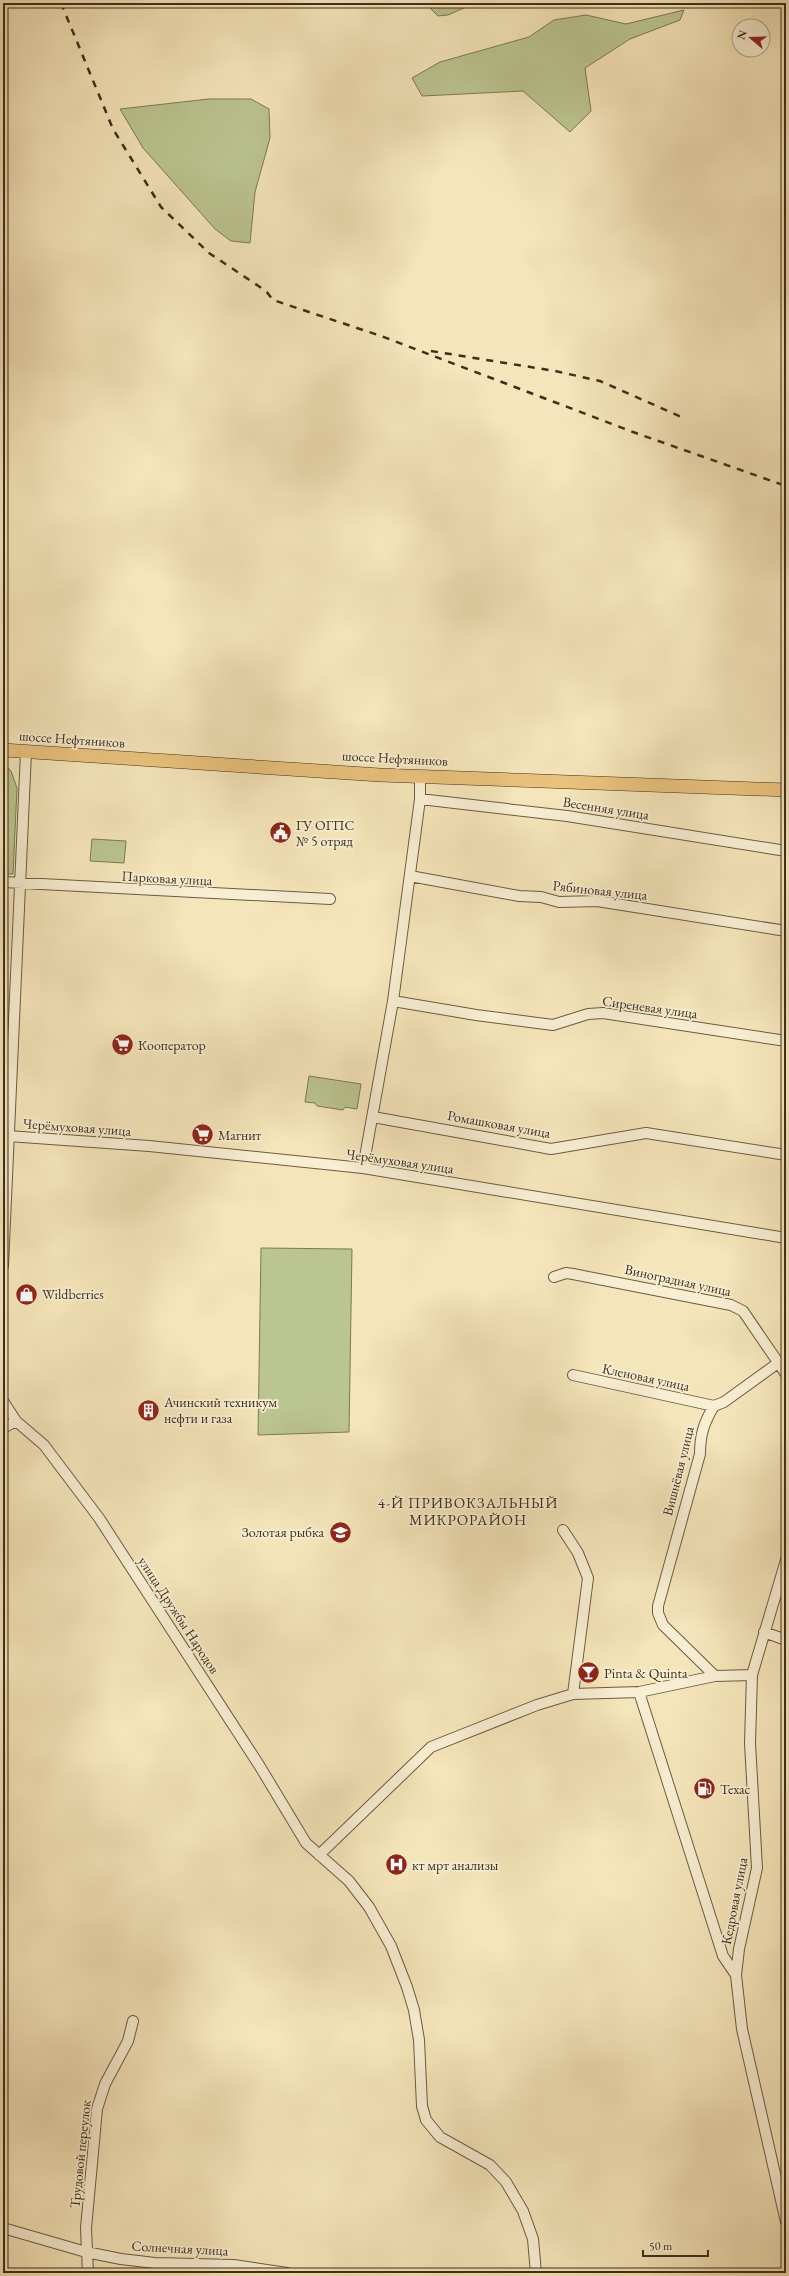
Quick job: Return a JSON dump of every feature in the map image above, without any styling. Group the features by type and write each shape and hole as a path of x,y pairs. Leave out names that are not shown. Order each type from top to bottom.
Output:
{"main road":[{"name":"шоссе Нефтяников","path":"3,750 420,776 786,790"}],"street":[{"path":"3,1266 26,752"},
{"path":"363,1168 393,1001 420,799 420,776"},
{"name":"Весенняя улица","path":"420,799 567,816 786,852"},
{"name":"Рябиновая улица","path":"410,876 519,896 541,897 559,902 597,901 786,931"},
{"name":"Парковая улица","path":"3,882 330,899"},
{"name":"Сиреневая улица","path":"393,1001 553,1025 588,1014 603,1013 786,1041"},
{"name":"Ромашковая улица","path":"373,1117 551,1149 646,1133 786,1156"},
{"name":"Черёмуховая улица","path":"8,1136 149,1146 363,1168 786,1238"},
{"name":"Виноградная улица","path":"554,1277 566,1273 573,1274 731,1304 744,1311 786,1374"},
{"path":"714,1406 724,1402 778,1363"},
{"name":"Кленовая улица","path":"573,1375 714,1406"},
{"name":"улица Дружбы Народов","path":"3,1401 16,1421 44,1445 99,1518 259,1765 306,1843 336,1868 359,1892 380,1924 396,1960 414,2010 420,2046 422,2106 426,2120 440,2137 485,2162 506,2182 528,2224 533,2239 536,2273"},
{"name":"Вишнёвая улица","path":"714,1406 705,1420 700,1437 700,1454 658,1606 660,1620 663,1626 715,1676"},
{"path":"3,1428 16,1421"},
{"path":"564,1530 578,1553 588,1578 573,1694"},
{"name":"Кедровая улица","path":"786,1560 752,1675 750,1743 757,1868 739,1949 736,1975 742,2029 786,2222"},
{"path":"764,1632 786,1640"},
{"path":"319,1855 431,1747 537,1706 573,1694 640,1692 715,1676 752,1675"},
{"path":"640,1692 723,1956 736,1975"},
{"name":"Трудовой переулок","path":"88,2273 86,2228 98,2102 105,2084 128,2041 133,2021"},
{"name":"Солнечная улица","path":"3,2228 86,2252 155,2263 234,2265 287,2273"}],"green space":[{"path":"429,3 475,3 448,15 438,16 431,9"},
{"path":"684,10 680,20 630,39 585,68 591,111 570,132 523,91 422,96 412,78 440,62 529,37 554,20 586,15 626,24"},
{"path":"209,99 251,99 269,109 270,138 255,192 250,243 231,241 215,229 143,148 120,109"},
{"path":"3,763 11,771 17,788 13,874 3,874"},
{"path":"92,839 126,841 124,863 90,861"},
{"path":"309,1076 361,1084 357,1109 345,1107 343,1110 317,1106 315,1103 305,1102"},
{"path":"261,1248 352,1249 349,1432 258,1435"}],"railway":[{"path":"61,3 113,129 161,207 209,253 266,291 273,300 381,336 633,432 786,486"},
{"path":"431,351 555,371 600,381 686,419"}],"place":[{"name":"ГУ ОГПС № 5 отряд","path":"281,833"},
{"name":"Кооператор","path":"122,1045"},
{"name":"Магнит","path":"203,1135"},
{"name":"Wildberries","path":"26,1294"},
{"name":"Ачинский техникум нефти и газа","path":"148,1410"},
{"name":"Золотая рыбка","path":"340,1532"},
{"name":"Pinta & Quinta","path":"588,1673"},
{"name":"Техас","path":"705,1789"},
{"name":"кт мрт анализы","path":"396,1865"}],"district":[{"name":"4-Й ПРИВОКЗАЛЬНЫЙ МИКРОРАЙОН","path":"468,1512"}]}
